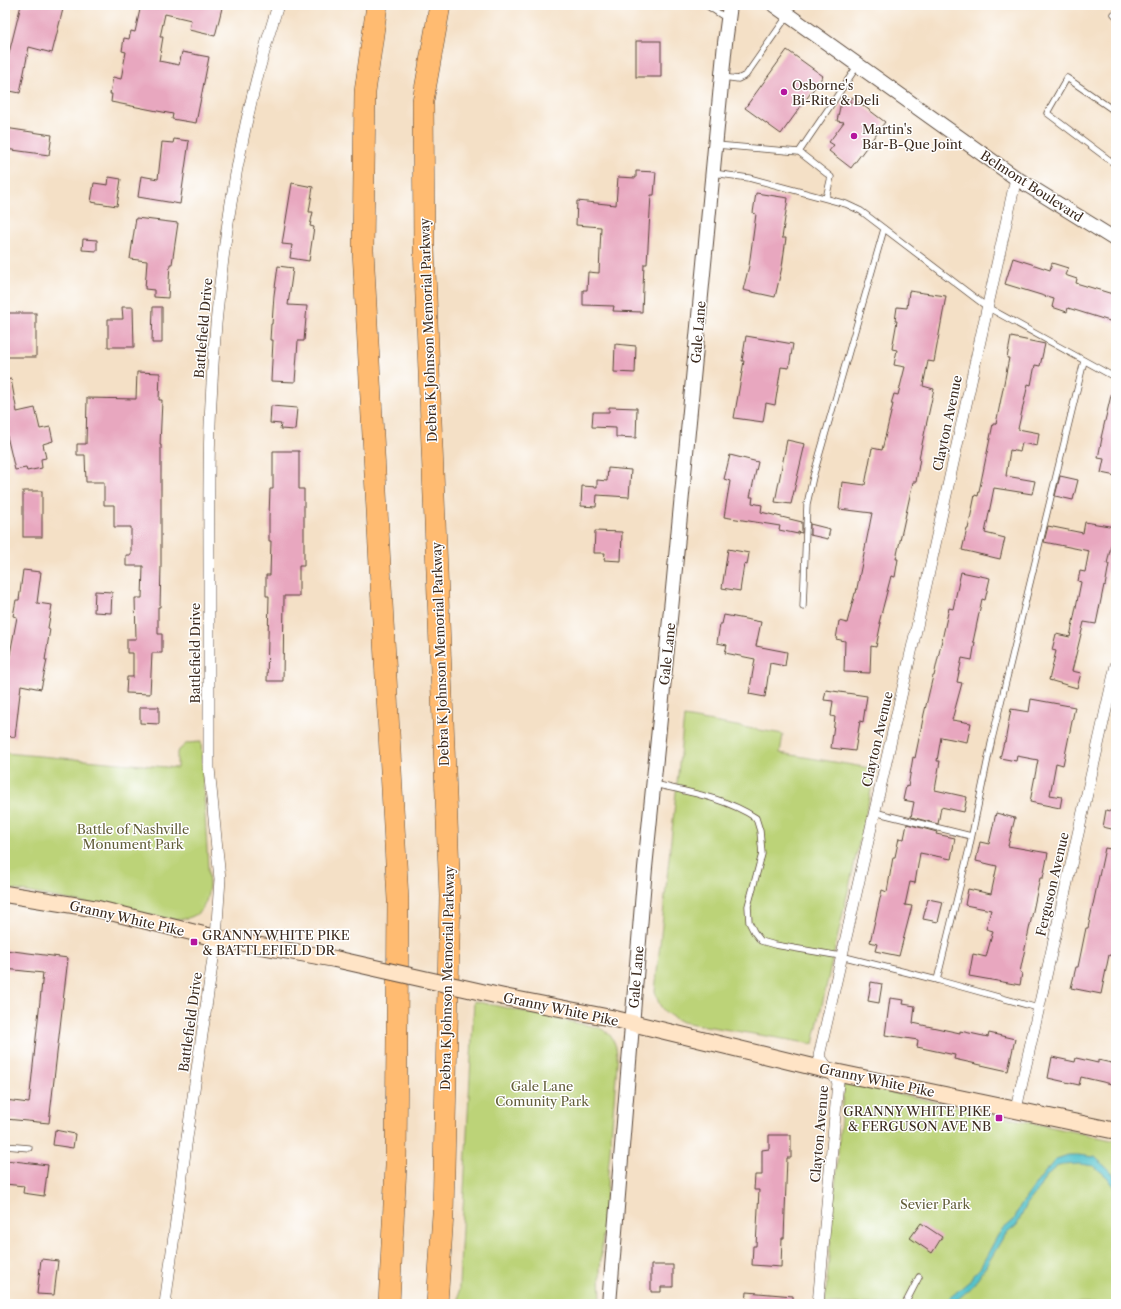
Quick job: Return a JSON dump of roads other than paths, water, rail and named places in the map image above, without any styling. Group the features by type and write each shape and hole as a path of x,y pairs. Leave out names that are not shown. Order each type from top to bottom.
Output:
{"highway":[{"path":"377,5 365,92 363,250 398,900 396,1165 389,1304"},
{"name":"Debra K Johnson Memorial Parkway","path":"437,1304 443,1214 450,896 424,247 423,101 440,5"}],"main road":[{"name":"Granny White Pike","path":"5,894 98,909 216,938 335,959 504,997 611,1018 830,1071 1116,1131"}],"street":[{"name":"Battlefield Drive","path":"165,1304 216,938 220,879 209,768 209,493 214,349 224,255 238,162 259,72 278,5"},
{"name":"Gale Lane","path":"609,1304 645,868 715,145 730,5"},
{"name":"Belmont Boulevard","path":"774,5 1016,178 1116,240"},
{"name":"Clayton Avenue","path":"818,1304 838,1082 819,1056 917,626 1016,178"},
{"name":"Ferguson Avenue","path":"1016,1109 1116,665"}],"lane":[{"path":"706,5 728,19"},
{"path":"722,77 738,79 746,75 788,15"},
{"path":"799,152 858,65"},
{"path":"1116,112 1067,78 1047,113 1116,165"},
{"path":"715,145 799,152 831,177 826,198"},
{"path":"713,173 749,178 826,198 846,204 861,211 987,307 1116,378"},
{"path":"803,607 807,504 813,477 884,229"},
{"path":"937,980 992,739 1084,361"},
{"path":"654,784 719,800 745,810 756,818 760,831 762,854 748,906 749,922 761,941 775,945 841,956 937,980 1038,1008"},
{"path":"874,812 971,836"},
{"path":"5,1146 29,1148"},
{"path":"905,1304 919,1277"}],"water":[{"path":"1068,1155 1095,1157 1114,1175 1116,1180 1116,1189 1107,1177 1094,1166 1080,1164 1062,1165 1056,1167 1046,1176 1038,1190 1027,1204 1017,1225 1004,1236 982,1273 971,1288 952,1304 942,1304 972,1279 974,1274 980,1268 998,1235 1014,1220 1020,1206 1041,1177 1056,1159"}],"place":[{"name":"Osborne's Bi-Rite & Deli","path":"784,92"},
{"name":"Martin's Bar-B-Que Joint","path":"854,136"},
{"name":"GRANNY WHITE PIKE & BATTLEFIELD DR","path":"194,942"},
{"name":"GRANNY WHITE PIKE & FERGUSON AVE NB","path":"999,1118"}],"park label":[{"name":"Battle of Nashville Monument Park","path":"133,836"},
{"name":"Gale Lane Comunity Park","path":"542,1094"},
{"name":"Sevier Park","path":"935,1204"}]}
